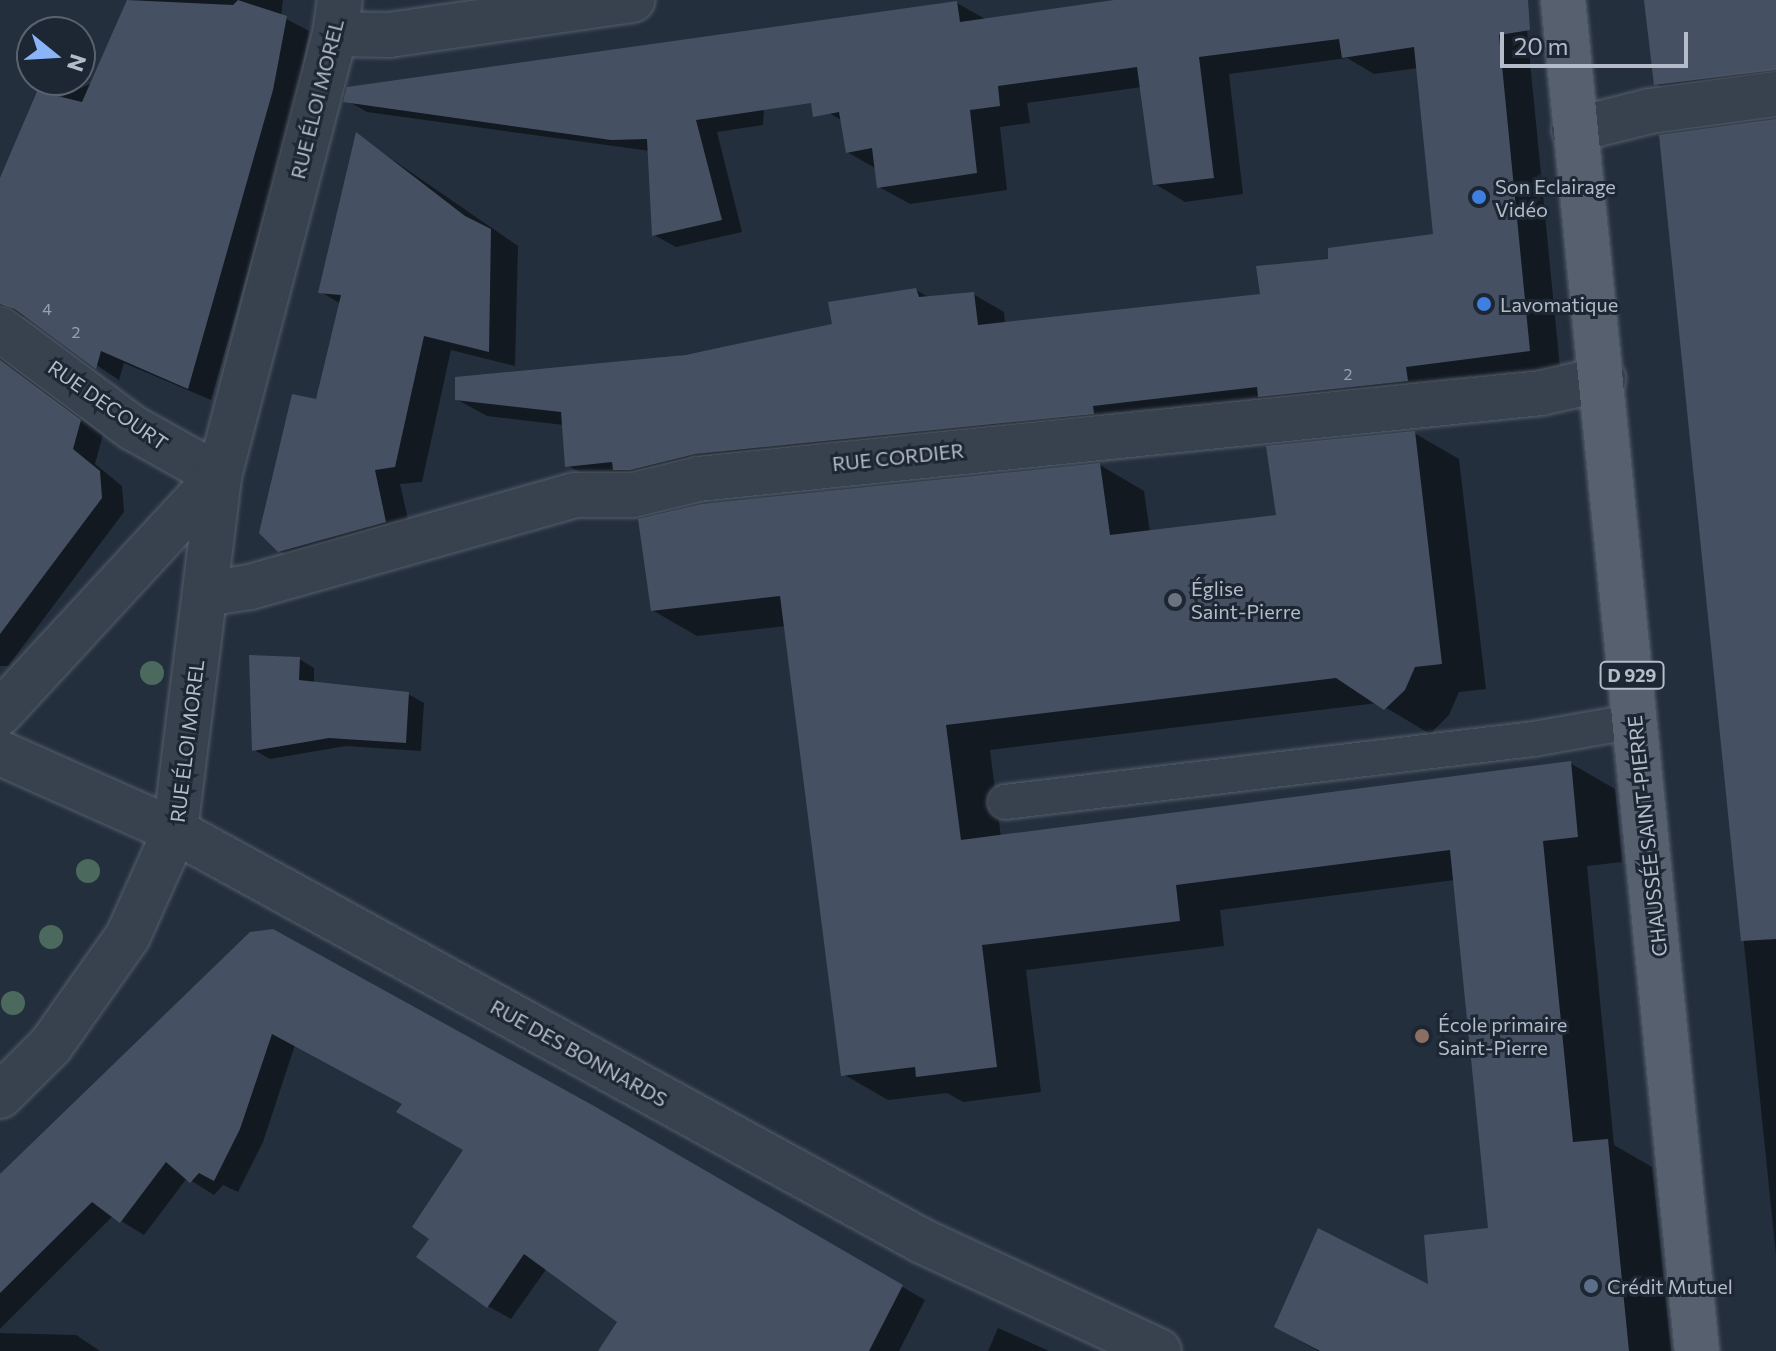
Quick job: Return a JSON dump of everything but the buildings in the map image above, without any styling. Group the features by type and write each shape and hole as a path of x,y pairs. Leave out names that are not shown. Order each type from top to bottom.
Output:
{"main road":[{"name":"CHAUSSÉE SAINT-PIERRE","path":"1563,0 1697,1351"}],"street":[{"path":"338,17 389,35 632,0"},
{"name":"RUE ÉLOI MOREL","path":"0,1096 51,1045 128,936 175,831 219,476 338,17"},
{"path":"1574,130 1650,111 1776,94"},
{"name":"RUE DECOURT","path":"0,329 133,428 219,476"},
{"name":"RUE CORDIER","path":"205,594 250,587 575,495 633,495 698,479 1541,393 1603,379"},
{"name":"RUE ÉLOI MOREL","path":"0,713 219,476"},
{"name":"RUE DES BONNARDS","path":"0,753 175,831 922,1241 1159,1351"}],"lane":[{"path":"1005,802 1533,739 1636,721"}],"place":[{"name":"Son Eclairage Vidéo","path":"1479,197"},
{"name":"Lavomatique","path":"1484,304"},
{"name":"Église Saint-Pierre","path":"1175,600"},
{"name":"École primaire Saint-Pierre","path":"1422,1036"},
{"name":"Crédit Mutuel","path":"1591,1286"}]}
